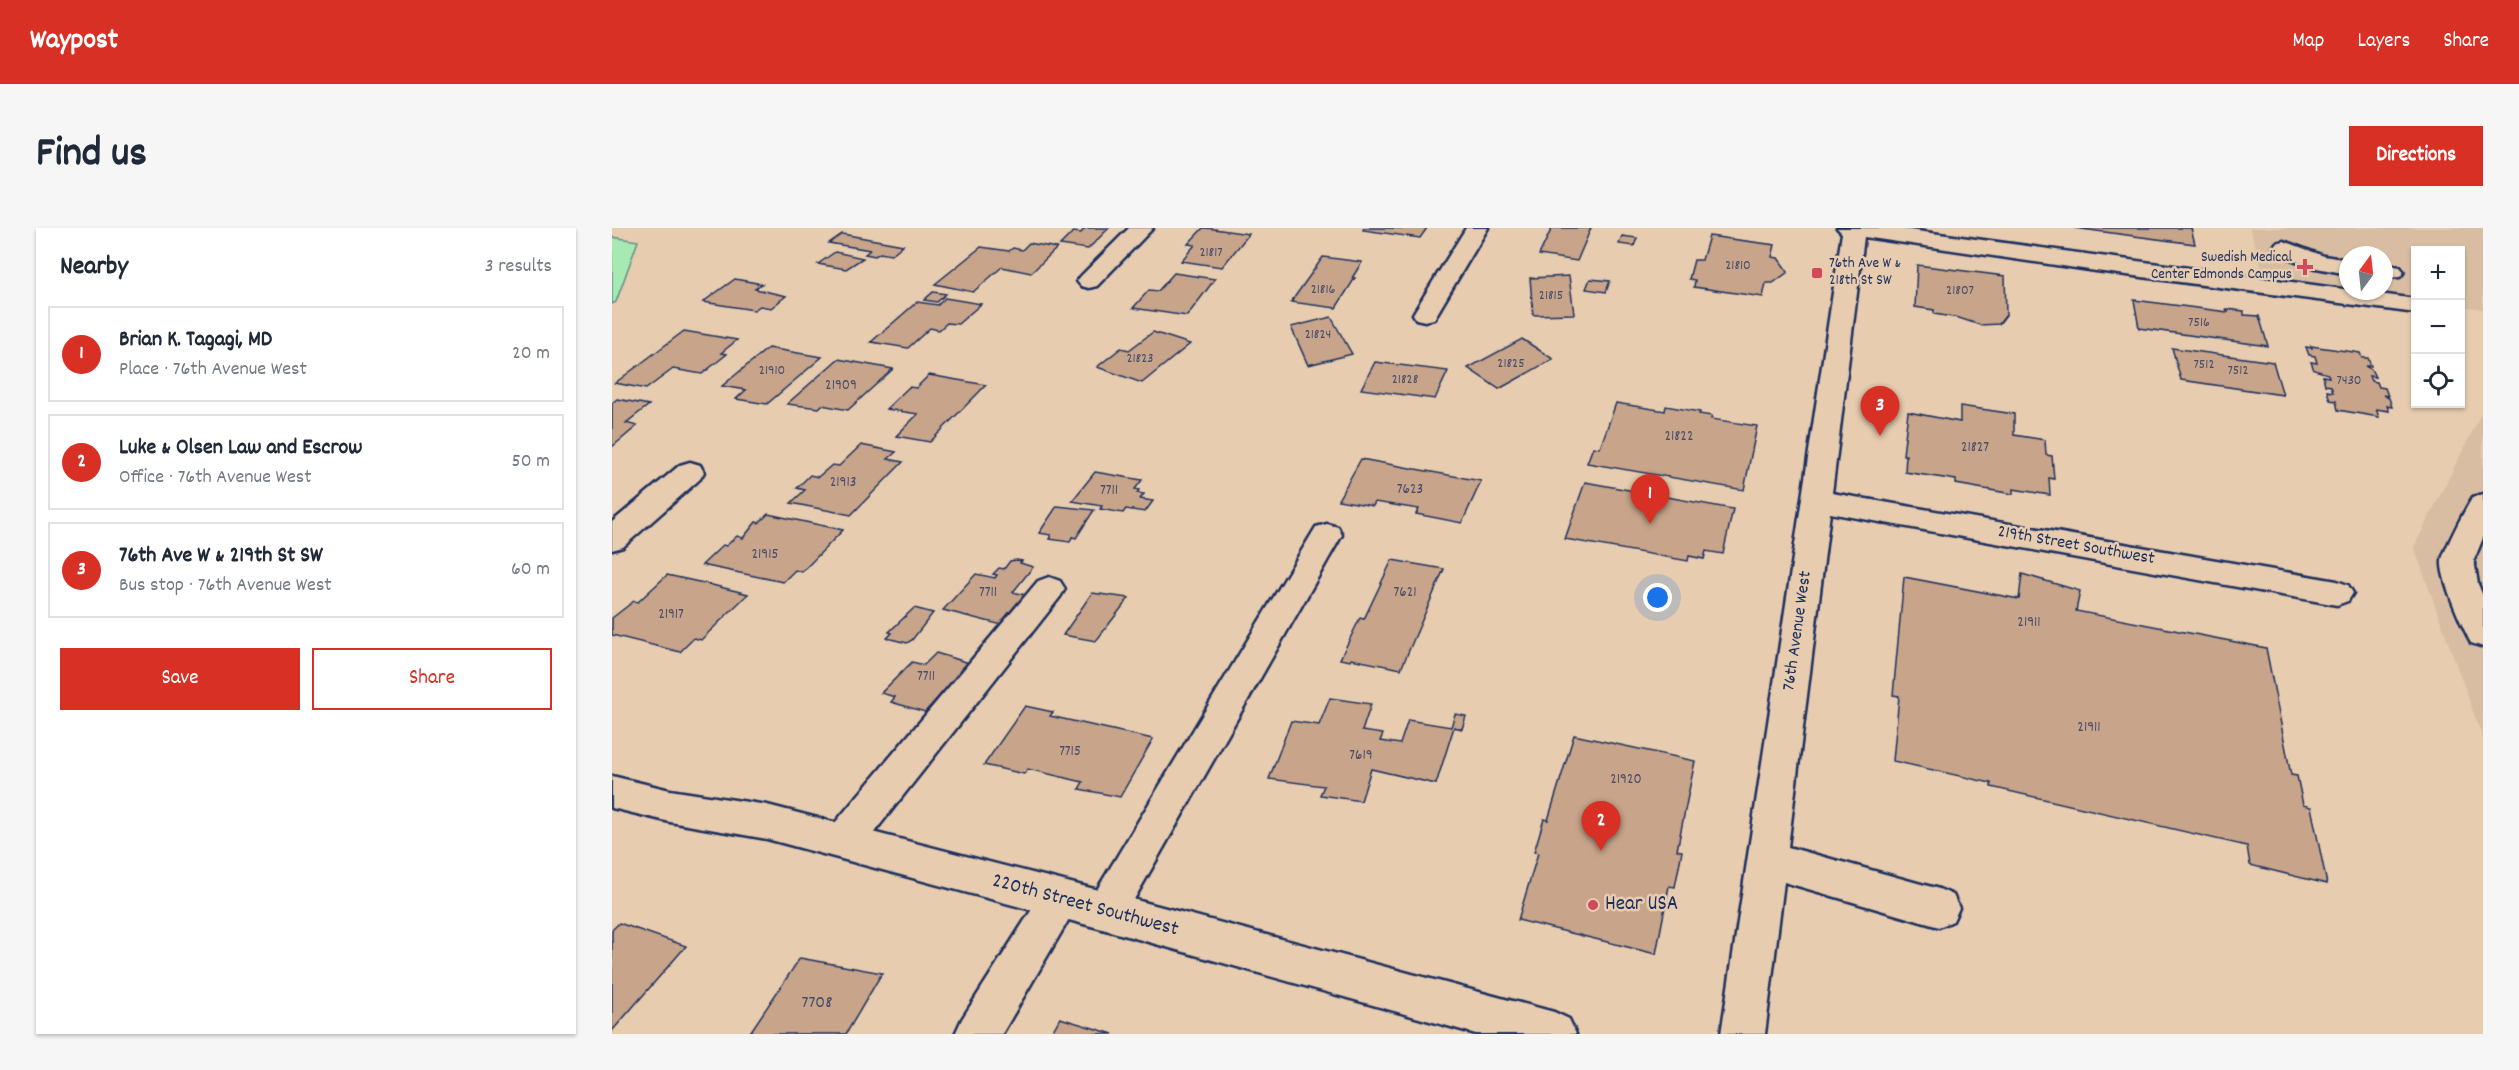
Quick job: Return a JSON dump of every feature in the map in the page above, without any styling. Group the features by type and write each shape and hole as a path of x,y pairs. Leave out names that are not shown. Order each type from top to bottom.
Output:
{"street":[{"path":"1089,281 1142,228"},
{"path":"1425,314 1477,228"},
{"path":"1852,228 2096,264 2339,279"},
{"name":"76th Avenue West","path":"1743,1034 1852,228"},
{"path":"2284,248 2319,262 2339,274"},
{"path":"2393,297 2411,304"},
{"path":"612,539 690,472"},
{"name":"219th Street Southwest","path":"1816,500 2337,593"},
{"path":"2483,504 2458,560 2462,584 2483,634"},
{"path":"1106,911 1327,535"},
{"path":"843,842 1048,589"},
{"name":"220th Street Southwest","path":"612,792 670,806 767,822 1106,911 1554,1034"},
{"path":"1766,860 1939,908"},
{"path":"977,1034 1060,900"}],"shaded area":[{"name":"Swedish Medical Center Edmonds Campus","path":"2250,228 2483,228 2483,309 2465,307 2465,246 2411,246 2411,299 2393,297 2393,246 2339,246 2339,290 2265,279"},
{"path":"2483,410 2483,739 2414,547"}],"green space":[{"path":"612,237 638,241 616,302 612,304"}],"building":[{"path":"1085,228 1109,228 1088,249 1060,245 1073,232 1081,233"},
{"path":"1203,228 1249,234 1222,267 1181,261 1195,245 1188,244"},
{"path":"1364,228 1427,228 1420,238 1363,230"},
{"path":"1552,228 1591,228 1577,261 1539,255"},
{"path":"2074,228 2191,228 2195,244"},
{"path":"842,234 903,245 891,255 880,253 875,256 865,254 870,250 829,243"},
{"path":"1622,236 1637,238 1634,246 1619,244"},
{"path":"1709,236 1775,245 1772,257 1778,258 1788,272 1773,283 1766,283 1763,297 1694,287 1695,280 1689,279 1694,260 1702,260"},
{"path":"1029,243 1057,248 1031,273 1002,267 973,292 935,284 981,247 1009,251 1013,248 1022,250"},
{"path":"835,252 863,258 846,269 818,264"},
{"path":"1323,257 1362,262 1336,308 1291,302"},
{"path":"1917,265 2005,276 2006,315 1999,324 1980,325 1959,318 1934,314 1934,310 1915,307"},
{"path":"1174,273 1215,279 1187,316 1133,308 1149,290 1158,291"},
{"path":"1569,276 1574,314 1533,315 1530,278"},
{"path":"735,279 762,284 755,289 786,296 771,308 760,306 754,310 703,302"},
{"path":"1590,279 1610,281 1606,292 1586,289"},
{"path":"933,292 946,294 937,302 924,300"},
{"path":"945,298 981,304 958,324 947,323 939,330 930,328 908,348 871,342 917,302 938,305"},
{"path":"2134,300 2228,312 2226,309 2244,311 2244,315 2259,316 2268,346 2139,328"},
{"path":"1331,317 1352,354 1308,365 1291,327"},
{"path":"684,331 737,340 721,353 727,354 702,374 673,369 646,389 615,383"},
{"path":"1153,332 1190,344 1142,383 1097,367 1121,348 1129,350"},
{"path":"1522,339 1553,359 1499,389 1468,368"},
{"path":"2311,346 2360,353 2362,358 2368,358 2371,366 2365,366 2371,369 2375,377 2369,376 2371,381 2385,388 2388,396 2383,395 2389,398 2392,407 2387,406 2389,411 2376,409 2379,417 2338,410 2336,401 2330,400 2327,391 2333,392 2331,386 2325,385 2323,376 2329,377 2328,374 2314,370 2311,362 2317,363 2315,356 2309,355 2306,347 2312,348"},
{"path":"768,348 822,357 767,404 736,399 746,390 722,386"},
{"path":"2172,348 2273,362 2283,395 2181,380"},
{"path":"838,359 893,369 848,410 822,405 819,408 787,404"},
{"path":"1375,362 1448,371 1435,399 1361,389"},
{"path":"929,375 986,385 930,442 896,436 918,414 886,409 909,387 916,388"},
{"path":"617,399 649,405 626,423 637,426 612,447 612,403"},
{"path":"1616,403 1665,411 1666,406 1700,412 1699,414 1712,416 1711,419 1757,426 1744,490 1587,463 1593,447 1600,448"},
{"path":"1960,406 2014,414 2014,435 2045,440 2046,455 2052,456 2054,479 2049,478 2050,495 2013,489 2013,494 1956,484 1956,480 1905,472 1906,455 1903,455 1908,412 1960,422"},
{"path":"861,445 896,452 888,459 903,462 851,515 791,503 805,490 797,488 810,475 818,477 832,465 839,466"},
{"path":"1361,459 1481,481 1462,523 1416,514 1419,509 1375,502 1373,506 1338,500"},
{"path":"1095,472 1142,480 1135,489 1139,490 1137,493 1144,494 1140,499 1153,501 1145,512 1126,509 1123,513 1100,509 1102,506 1072,501"},
{"path":"1585,482 1733,509 1723,554 1706,551 1704,559 1689,556 1688,561 1565,539"},
{"path":"1057,506 1094,510 1076,538 1072,537 1070,542 1049,539 1051,535 1039,533"},
{"path":"768,514 843,530 802,572 795,570 783,582 702,565 723,545 726,546 737,536 743,538 756,522 759,523"},
{"path":"1017,560 1033,567 1013,592 1025,595 1009,614 1014,616 1006,626 943,610 976,574 995,578 997,575 993,574 999,568 1004,569 1010,561"},
{"path":"1392,560 1444,569 1401,669 1340,659 1360,618 1364,619"},
{"path":"2022,574 2080,591 2076,611 2266,648 2291,775 2297,776 2303,805 2311,807 2327,884 2250,865 2247,846 1991,787 1991,783 1893,761 1899,696 1893,695 1904,577 2019,599"},
{"path":"667,575 748,594 701,640 694,638 680,652 612,635 612,618 634,601 638,602"},
{"path":"1092,593 1129,598 1096,641 1063,635"},
{"path":"914,608 933,613 912,640 907,643 887,638 892,633 889,632"},
{"path":"936,653 969,663 925,712 891,702 895,697 881,693 912,662 924,665"},
{"path":"1330,698 1371,704 1362,731 1383,734 1380,741 1400,744 1408,720 1451,727 1455,714 1466,716 1462,729 1454,727 1436,784 1371,769 1361,801 1320,795 1324,786 1269,779 1291,721 1319,725"},
{"path":"1025,706 1053,712 1050,716 1153,739 1120,797 1079,789 1083,782 1028,769 1024,774 984,765"},
{"path":"1574,735 1695,761 1677,850 1682,851 1675,887 1669,886 1656,954 1518,920 1538,853 1534,852 1544,819 1548,820"},
{"path":"619,923 686,946 612,1031 612,930"},
{"path":"800,958 882,973 846,1034 749,1034"},
{"path":"1060,1018 1113,1034 1051,1034"}],"place":[{"name":"Swedish Medical Center Edmonds Campus","path":"2305,267"},
{"name":"76th Ave W & 218th St SW","path":"1817,273"},
{"name":"76th Ave W & 219th St SW","path":"1880,436"},
{"name":"Brian K. Tagagi, MD","path":"1650,524"},
{"name":"Luke & Olsen Law and Escrow","path":"1601,851"},
{"name":"Hear USA","path":"1593,905"}]}
